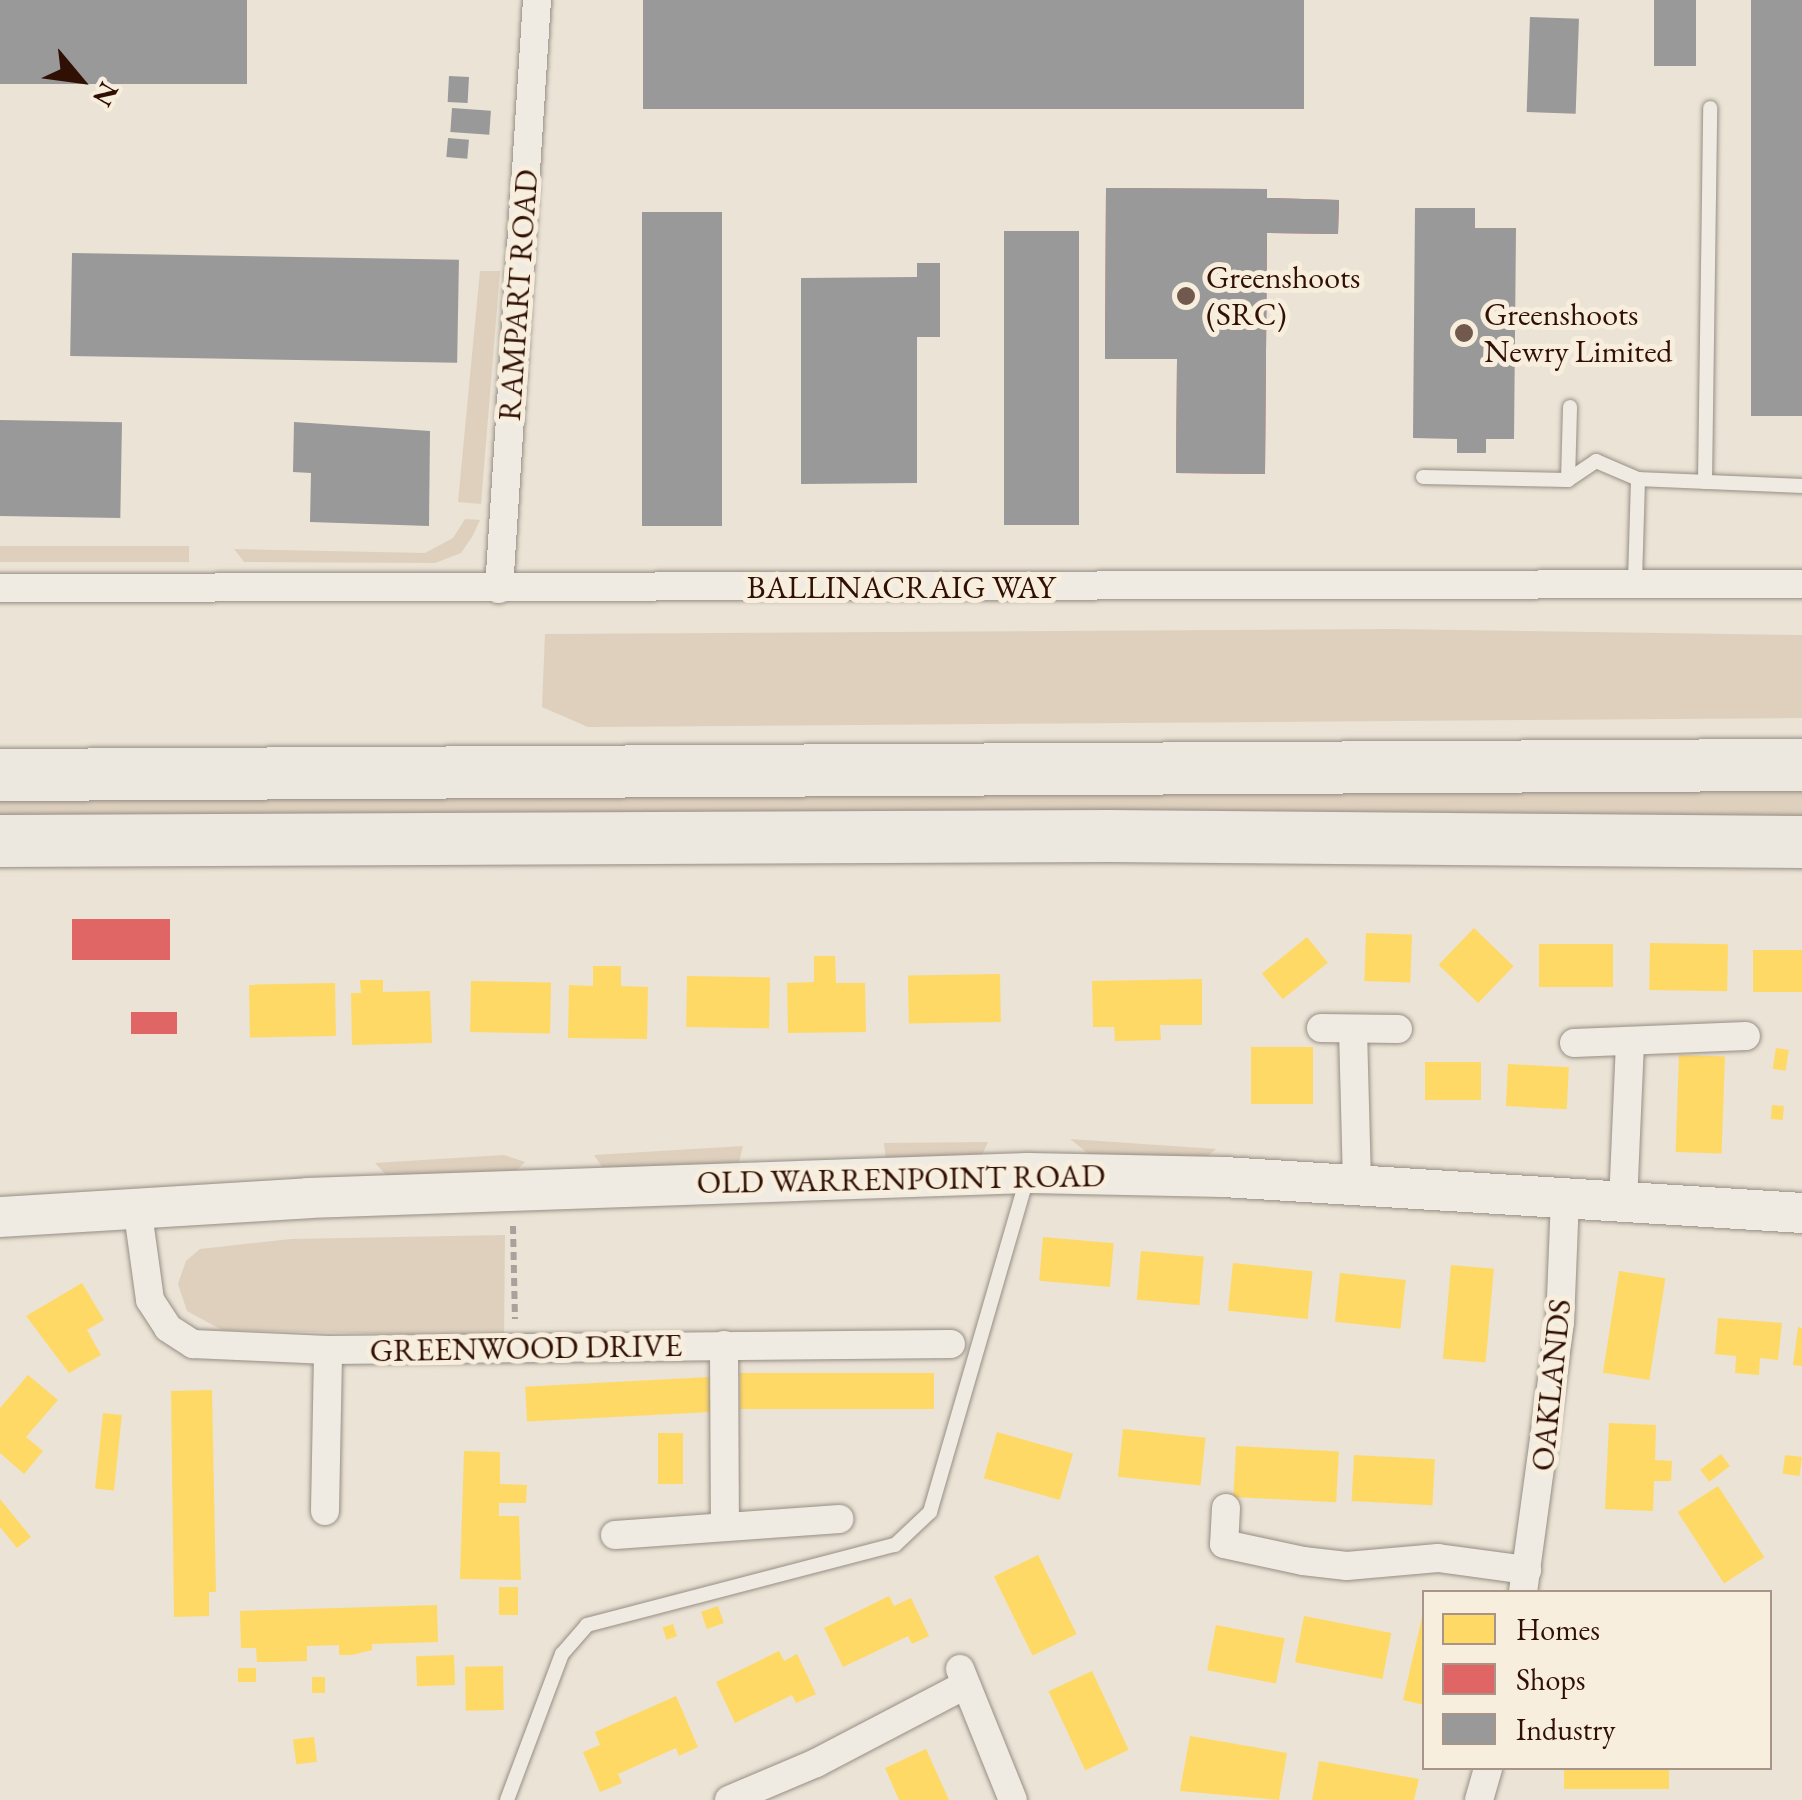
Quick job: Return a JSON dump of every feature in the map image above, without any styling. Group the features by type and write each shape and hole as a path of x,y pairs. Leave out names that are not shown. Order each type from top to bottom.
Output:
{"highway":[{"path":"0,775 1802,765"},
{"path":"0,840 528,844 1109,836 1802,842"}],"street":[{"name":"RAMPART ROAD","path":"499,590 536,0"},
{"name":"BALLINACRAIG WAY","path":"0,588 499,590 1635,581 1802,584"},
{"path":"1321,1028 1398,1029"},
{"path":"1353,1030 1357,1184"},
{"path":"1574,1043 1746,1036"},
{"path":"1624,1202 1630,1041"},
{"name":"OLD WARRENPOINT ROAD","path":"0,1217 137,1206 1028,1173 1357,1184 1802,1214"},
{"name":"OAKLANDS","path":"1226,1508 1224,1544 1346,1566 1438,1558 1525,1581 1560,1323 1565,1198"},
{"name":"GREENWOOD DRIVE","path":"137,1206 150,1300 168,1328 193,1344 328,1350 950,1344"},
{"name":"GREENWOOD DRIVE","path":"724,1345 726,1525"},
{"name":"GREENWOOD DRIVE","path":"325,1511 328,1350"},
{"path":"615,1535 839,1519"},
{"path":"730,1800 961,1678 1013,1800"},
{"path":"1479,1800 1487,1770"}],"lane":[{"path":"1705,482 1710,108"},
{"path":"1568,480 1570,407"},
{"path":"1422,476 1568,480 1596,461 1638,479 1802,486"},
{"path":"1635,581 1638,479"},
{"path":"507,1800 562,1654 587,1625 894,1545 930,1512 1028,1173"}],"path":[{"path":"513,1214 514,1350"}],"shaded area":[{"path":"480,271 500,271 481,504 458,502"},
{"path":"465,519 480,520 472,537 461,553 435,563 244,562 234,549 425,553 453,538"},
{"path":"0,546 189,546 189,562 0,562"},
{"path":"1391,629 1802,635 1802,718 588,727 542,707 545,634"},
{"path":"0,788 1802,788 1802,821 0,821"},
{"path":"1070,1139 1216,1149 1204,1159 1089,1154"},
{"path":"988,1142 981,1157 886,1160 884,1143"},
{"path":"743,1146 739,1162 646,1171 602,1167 594,1155"},
{"path":"504,1155 525,1162 516,1171 388,1177 375,1163"},
{"path":"505,1235 504,1336 222,1330 187,1311 178,1284 186,1261 200,1249 291,1239"}],"building: Homes":[{"path":"1474,928 1514,966 1478,1003 1439,965"},
{"path":"1366,933 1412,935 1410,983 1364,981"},
{"path":"1307,937 1328,963 1283,999 1262,974"},
{"path":"1650,943 1728,944 1727,991 1649,990"},
{"path":"1539,944 1613,944 1613,987 1539,987"},
{"path":"1753,950 1802,950 1802,992 1753,992"},
{"path":"814,956 835,956 836,983 865,983 866,1032 788,1033 787,983 814,982"},
{"path":"593,966 621,966 621,986 648,987 647,1039 568,1038 569,985 593,986"},
{"path":"1000,974 1001,1022 909,1024 908,976"},
{"path":"687,976 770,977 769,1028 686,1027"},
{"path":"1202,979 1202,1025 1160,1025 1161,1040 1115,1041 1114,1027 1093,1027 1092,981"},
{"path":"360,980 383,980 383,992 430,991 432,1043 352,1045 351,993 361,993"},
{"path":"471,981 551,982 550,1033 470,1032"},
{"path":"335,983 336,1036 250,1037 249,985"},
{"path":"1251,1047 1313,1047 1313,1104 1251,1104"},
{"path":"1776,1048 1789,1050 1786,1071 1773,1069"},
{"path":"1679,1055 1725,1057 1722,1154 1676,1152"},
{"path":"1425,1062 1481,1062 1481,1100 1425,1100"},
{"path":"1508,1064 1569,1067 1567,1109 1506,1106"},
{"path":"1772,1105 1784,1106 1783,1120 1771,1119"},
{"path":"1043,1237 1114,1243 1110,1287 1039,1281"},
{"path":"1141,1251 1204,1256 1199,1305 1137,1300"},
{"path":"1233,1263 1313,1271 1308,1319 1228,1311"},
{"path":"1451,1265 1494,1269 1486,1362 1443,1359"},
{"path":"1619,1271 1665,1278 1649,1380 1603,1373"},
{"path":"1340,1273 1406,1280 1401,1329 1335,1322"},
{"path":"82,1283 104,1320 87,1330 101,1355 69,1373 26,1316"},
{"path":"1718,1318 1782,1323 1778,1360 1760,1358 1759,1375 1735,1373 1736,1356 1715,1354"},
{"path":"1798,1327 1802,1328 1802,1366 1793,1365"},
{"path":"740,1373 934,1373 934,1409 740,1409"},
{"path":"28,1375 58,1400 26,1437 43,1451 24,1474 0,1453 0,1408"},
{"path":"709,1377 711,1412 527,1422 525,1387"},
{"path":"212,1390 216,1592 209,1592 209,1616 174,1617 171,1391"},
{"path":"103,1413 122,1415 114,1491 95,1489"},
{"path":"1609,1423 1656,1425 1655,1460 1672,1461 1671,1481 1654,1481 1653,1511 1605,1509"},
{"path":"1123,1429 1206,1438 1201,1485 1118,1477"},
{"path":"997,1432 1073,1454 1060,1500 984,1478"},
{"path":"658,1433 683,1433 683,1484 658,1484"},
{"path":"1236,1446 1339,1451 1336,1502 1233,1497"},
{"path":"464,1451 500,1452 500,1484 527,1485 526,1503 499,1503 499,1516 519,1516 521,1580 460,1579"},
{"path":"1721,1454 1730,1466 1709,1482 1700,1470"},
{"path":"1354,1455 1435,1459 1432,1505 1352,1501"},
{"path":"1785,1455 1802,1457 1800,1476 1783,1474"},
{"path":"1718,1486 1764,1557 1724,1583 1678,1512"},
{"path":"0,1499 31,1537 17,1548 0,1527"},
{"path":"1038,1555 1077,1634 1033,1656 994,1576"},
{"path":"499,1587 518,1587 518,1615 499,1615"},
{"path":"889,1596 894,1606 911,1598 929,1636 912,1644 908,1636 843,1667 824,1628"},
{"path":"437,1605 438,1642 372,1644 372,1650 352,1655 339,1655 339,1645 307,1646 307,1661 257,1662 256,1648 241,1648 240,1611"},
{"path":"718,1606 724,1623 707,1629 701,1612"},
{"path":"1304,1616 1391,1633 1382,1679 1295,1662"},
{"path":"1422,1617 1422,1705 1403,1700"},
{"path":"673,1624 677,1636 667,1640 663,1627"},
{"path":"1216,1625 1285,1638 1276,1684 1207,1670"},
{"path":"779,1651 784,1661 797,1654 816,1694 796,1703 792,1695 735,1723 716,1682"},
{"path":"454,1655 455,1685 417,1686 416,1656"},
{"path":"503,1666 504,1710 466,1711 465,1667"},
{"path":"238,1668 256,1668 256,1682 238,1682"},
{"path":"1092,1671 1129,1750 1085,1770 1048,1691"},
{"path":"312,1677 325,1677 325,1693 312,1693"},
{"path":"676,1696 698,1747 679,1756 676,1748 618,1774 622,1783 600,1792 583,1752 600,1745 595,1732"},
{"path":"1190,1736 1287,1753 1279,1800 1180,1791"},
{"path":"314,1737 317,1762 296,1764 293,1740"},
{"path":"926,1749 949,1800 899,1800 885,1768"},
{"path":"1319,1761 1419,1779 1414,1800 1312,1800"},
{"path":"1564,1770 1669,1770 1669,1789 1564,1789"}],"building: Shops":[{"name":"Greenshoots (SRC)","path":"1106,188 1267,189 1267,198 1339,200 1338,234 1267,233 1265,474 1176,473 1177,359 1105,359"},
{"path":"72,919 170,919 170,960 72,960"},
{"path":"131,1012 177,1012 177,1034 131,1034"}],"building: Industry":[{"path":"0,0 247,0 247,84 0,84"},
{"path":"643,0 1304,0 1304,109 643,109"},
{"path":"1654,0 1696,0 1696,66 1654,66"},
{"path":"1751,0 1802,0 1802,416 1751,416"},
{"path":"1530,17 1579,19 1576,114 1527,112"},
{"path":"449,76 469,77 468,103 448,102"},
{"path":"452,108 491,111 489,135 450,132"},
{"path":"448,138 469,140 467,159 446,157"},
{"name":"Greenshoots (SRC)","path":"1106,188 1267,189 1267,198 1339,200 1338,234 1267,233 1265,474 1176,473 1177,359 1105,359"},
{"name":"Greenshoots Newry Limited","path":"1415,208 1475,208 1475,228 1516,228 1514,439 1486,439 1486,453 1457,453 1457,439 1413,438"},
{"path":"642,212 722,212 722,526 642,526"},
{"path":"1004,231 1079,231 1079,525 1004,525"},
{"path":"72,253 459,260 457,363 70,356"},
{"path":"917,263 940,263 940,337 917,337 917,483 801,484 801,278 917,277"},
{"path":"0,420 122,422 120,518 0,516"},
{"path":"294,422 430,431 429,526 310,522 311,473 293,472"}],"place":[{"name":"Greenshoots (SRC)","path":"1186,296"},
{"name":"Greenshoots Newry Limited","path":"1464,333"}]}
